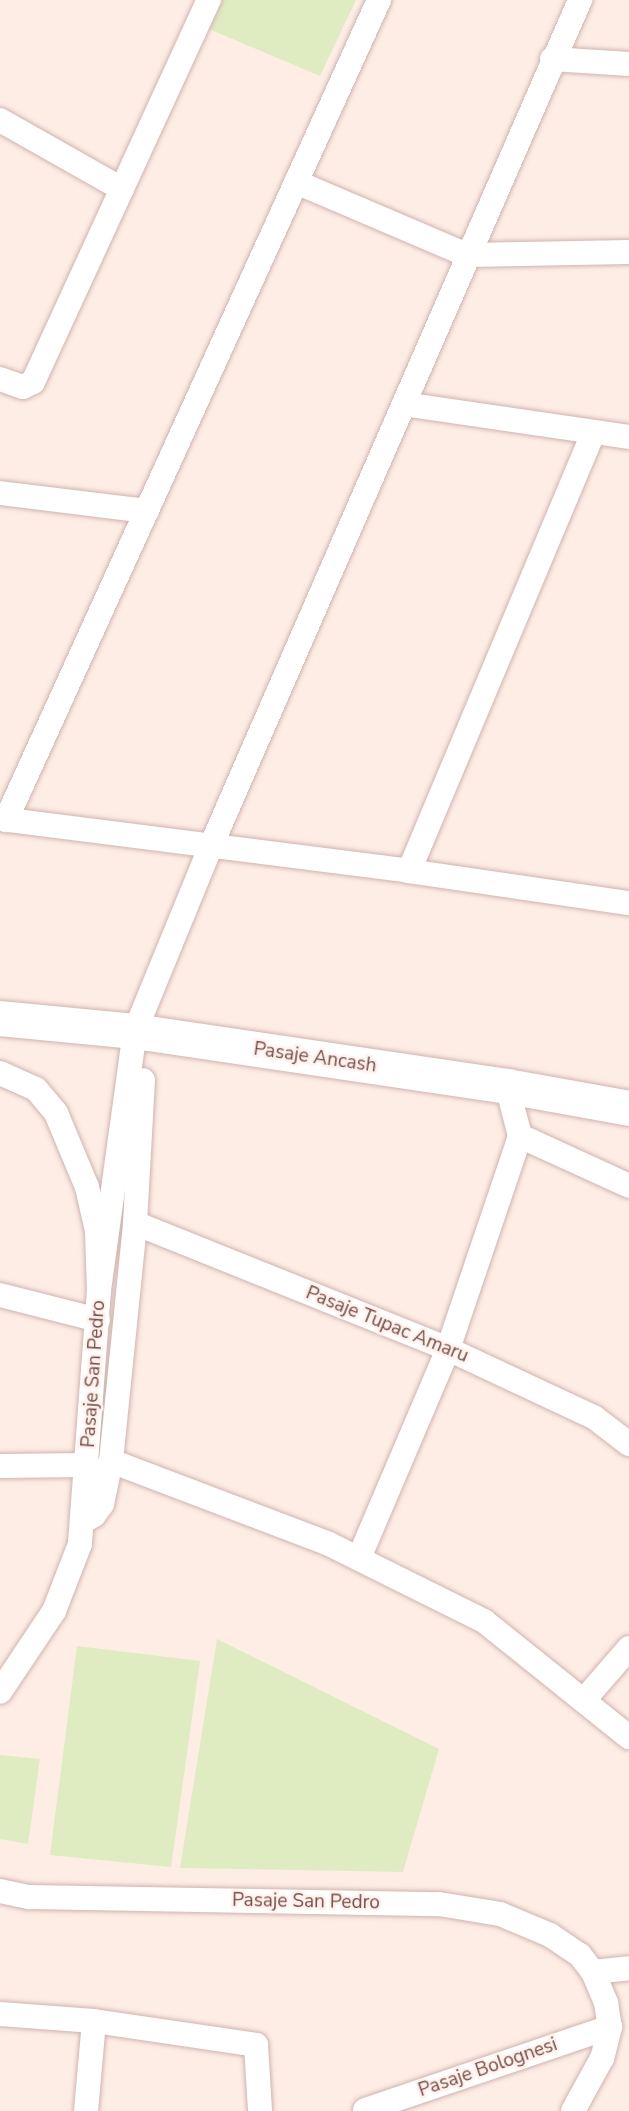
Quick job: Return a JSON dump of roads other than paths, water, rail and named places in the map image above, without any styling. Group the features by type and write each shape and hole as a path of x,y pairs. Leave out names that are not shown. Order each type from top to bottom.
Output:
{"street":[{"path":"0,379 23,387 33,382 209,0"},
{"path":"379,0 147,511 3,820 409,871 629,903"},
{"path":"99,1290 135,1031 211,846 580,0"},
{"path":"552,59 629,64"},
{"path":"0,120 122,189"},
{"path":"296,183 467,255 629,252"},
{"path":"404,404 629,437"},
{"path":"409,871 593,433"},
{"path":"0,493 147,511"},
{"name":"Pasaje Ancash","path":"0,1018 135,1031 507,1086 629,1108"},
{"path":"0,1692 64,1592 80,1544 82,1522 94,1515 102,1504 99,1463 135,1223 143,1094 135,1031"},
{"name":"Pasaje San Pedro","path":"0,1073 37,1089 56,1113 87,1187 97,1231 99,1463"},
{"path":"359,1558 448,1349 520,1136 507,1086"},
{"path":"520,1136 629,1186"},
{"name":"Pasaje Tupac Amaru","path":"135,1223 448,1349 595,1418 629,1444"},
{"path":"0,1295 98,1320"},
{"path":"0,1466 99,1463 359,1558 484,1621 629,1737"},
{"path":"584,1700 629,1648"},
{"name":"Pasaje San Pedro","path":"0,1891 29,1897 425,1904 472,1908 500,1914 550,1935 580,1955 593,1972"},
{"path":"573,2111 602,2059 610,2027 606,2003 593,1972 629,1968"},
{"path":"0,2014 94,2021 256,2045 260,2111"},
{"path":"86,2111 94,2021"},
{"name":"Pasaje Bolognesi","path":"365,2110 610,2027"}]}
